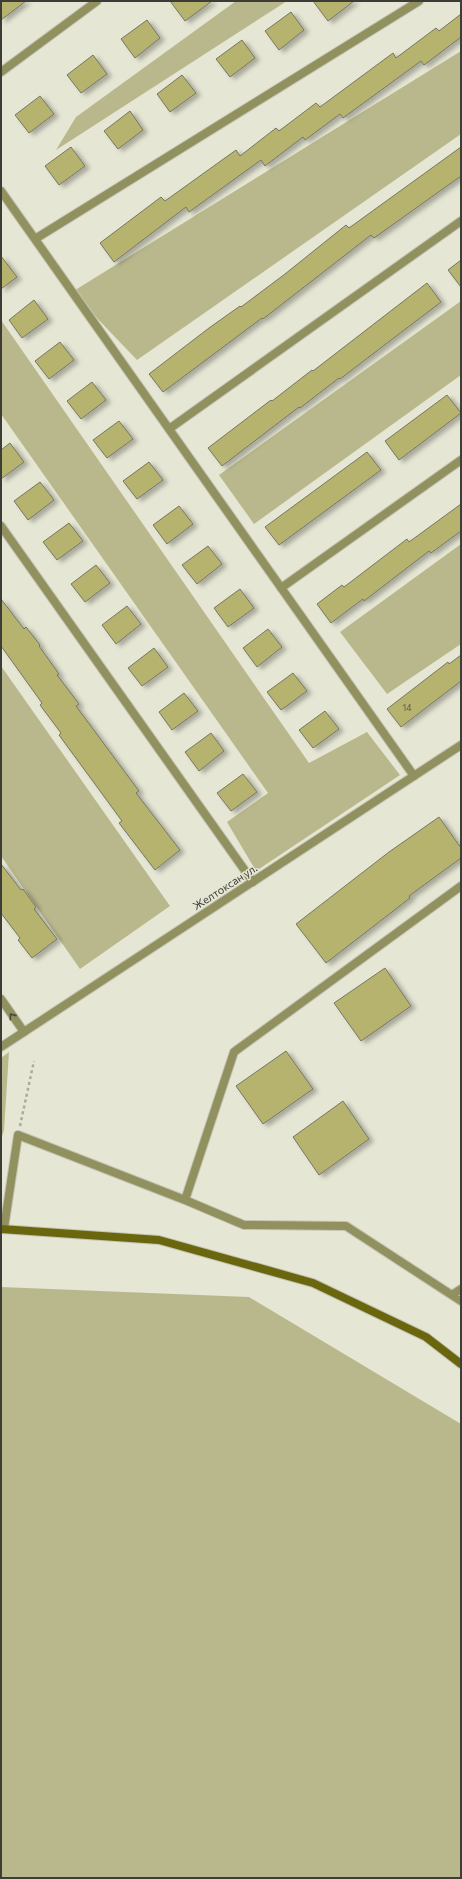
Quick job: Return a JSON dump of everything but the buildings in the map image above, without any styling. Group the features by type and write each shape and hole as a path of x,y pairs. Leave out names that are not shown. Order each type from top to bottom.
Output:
{"main road":[{"path":"2,1229 159,1240 313,1282 426,1337 461,1364"}],"street":[{"path":"1,72 97,1"},
{"path":"35,239 418,1"},
{"path":"1,191 414,776"},
{"path":"169,429 461,221"},
{"path":"281,588 461,460"},
{"path":"1,526 253,882"},
{"name":"Желтоксан ул.","path":"1,1047 461,745"},
{"path":"185,1200 234,1052 461,886"},
{"path":"1,999 24,1032"},
{"path":"2,1229 18,1135 185,1200 244,1225 346,1226 461,1301"},
{"path":"452,1295 461,1289"}],"path":[{"path":"18,1135 34,1061"}],"shaded area":[{"path":"236,1 287,1 56,150 76,117"},
{"path":"461,51 461,134 137,360 72,292"},
{"path":"461,301 461,375 254,524 219,475"},
{"path":"1,320 309,763 367,732 400,775 256,871 227,822 268,793 1,414"},
{"path":"461,544 461,644 387,694 340,632"},
{"path":"1,666 170,906 80,969 1,856"},
{"path":"9,1052 4,1130 1,1140 1,1058"},
{"path":"1,1287 249,1297 461,1424 461,1878 1,1878"}]}
